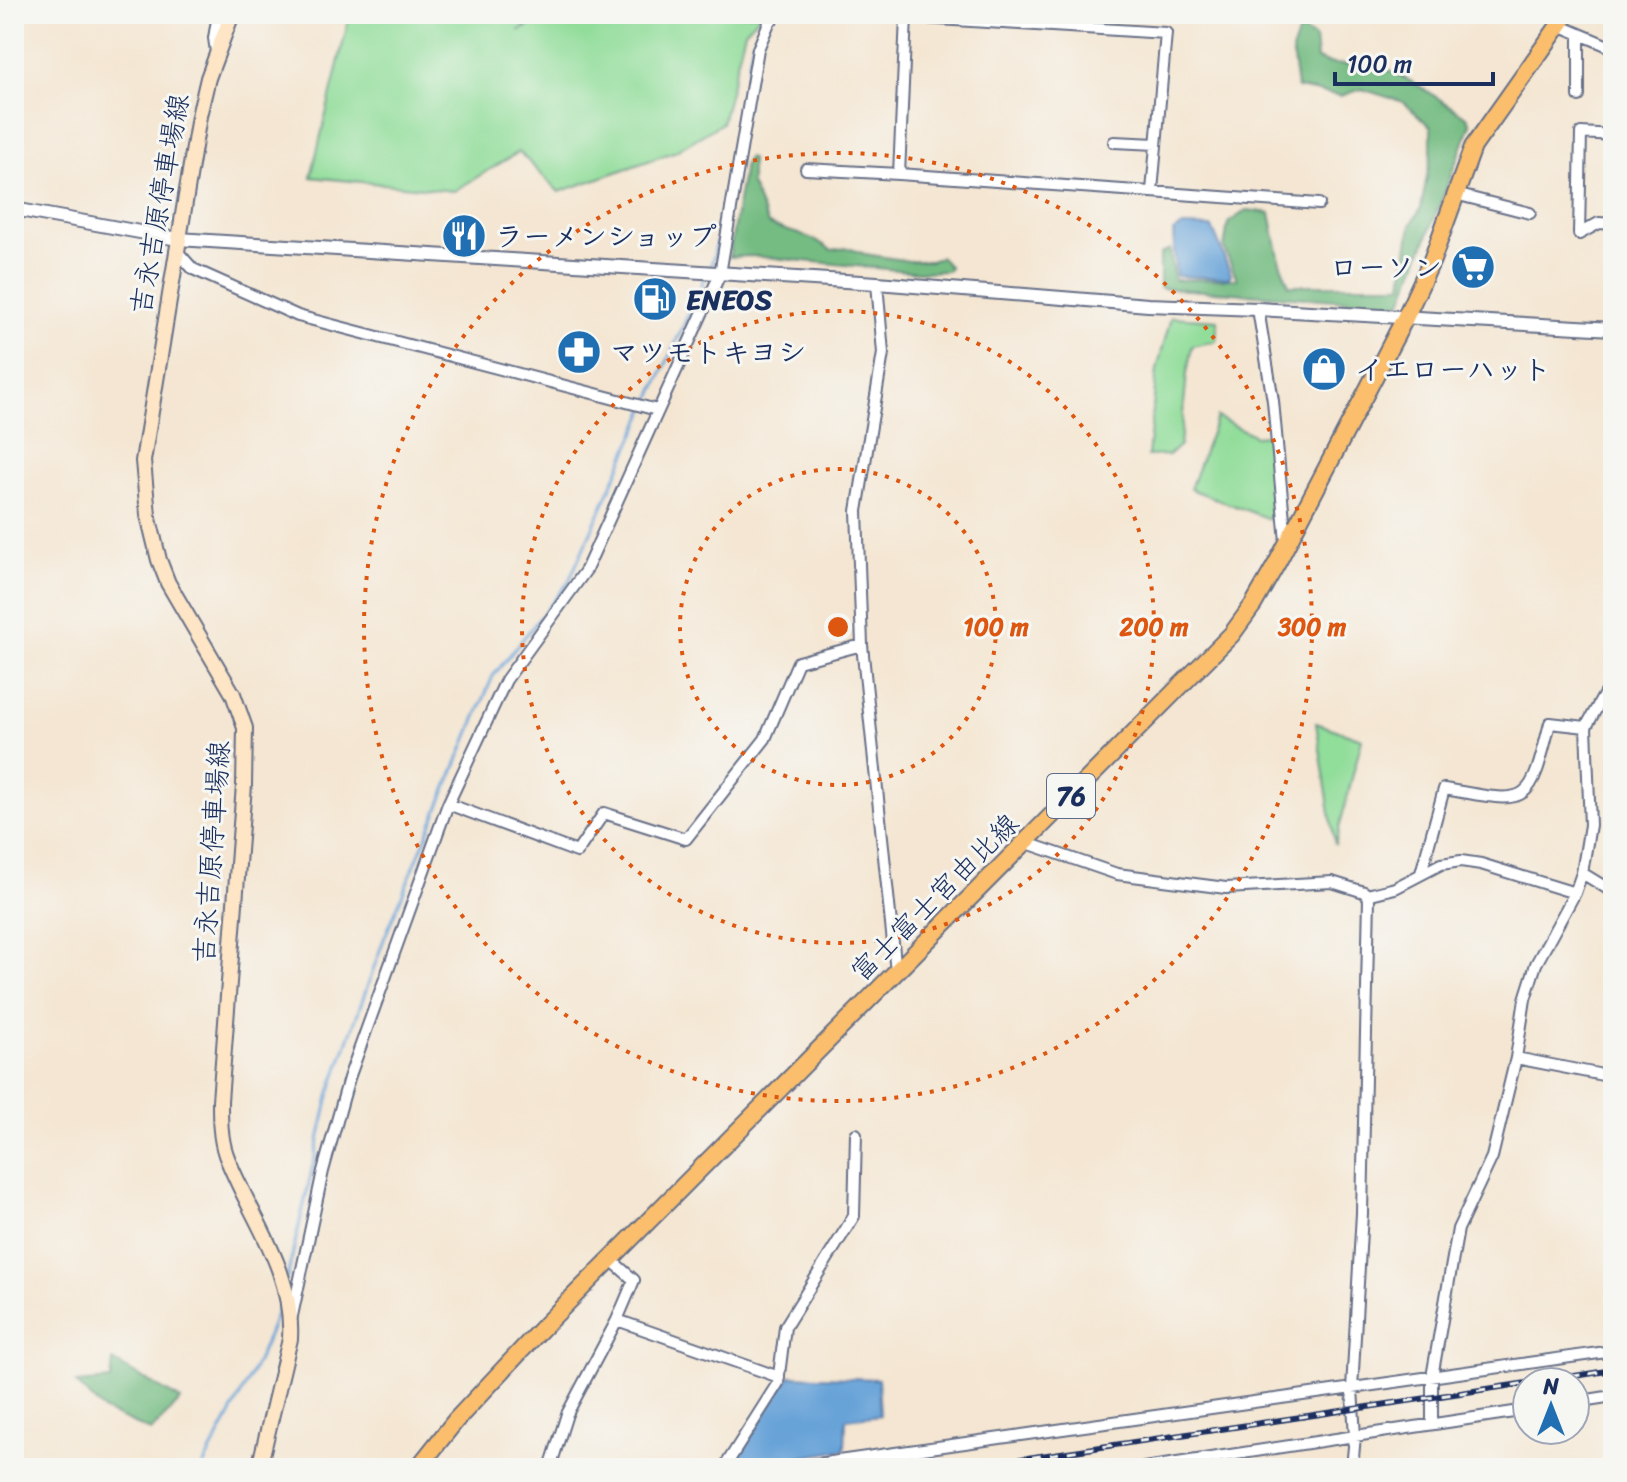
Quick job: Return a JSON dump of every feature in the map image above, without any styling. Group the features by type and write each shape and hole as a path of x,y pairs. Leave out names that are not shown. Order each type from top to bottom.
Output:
{"main road":[{"name":"吉永吉原停車場線","path":"232,14 216,54 199,116 143,461 148,515 159,560 168,583 233,694 245,728 244,785 220,1101 221,1130 225,1154 279,1267 289,1295 291,1318 290,1339 259,1468"},
{"name":"富士富士宮由比線","path":"418,1468 491,1381 610,1259 1232,634 1253,605 1286,545 1405,318 1432,260 1473,147 1564,20"}],"street":[{"path":"216,54 214,38 218,14"},
{"path":"291,1318 323,1171 349,1078 448,804 506,680 586,570 720,274 758,49 769,23 777,14"},
{"path":"899,174 906,17 1166,33 1152,191"},
{"path":"1564,20 1579,34 1613,48"},
{"path":"1579,34 1579,96"},
{"path":"1613,135 1581,133 1579,234 1599,223 1613,224"},
{"path":"1114,142 1156,144"},
{"path":"806,169 1319,204"},
{"path":"1455,194 1530,213"},
{"path":"14,209 177,244 877,283 1148,305 1613,329"},
{"path":"177,244 193,269 298,316 657,410"},
{"path":"877,283 883,353 857,511 862,645 896,972"},
{"path":"1258,309 1273,401 1286,545"},
{"path":"448,804 577,852 604,813 686,839 765,739 798,662 862,645"},
{"path":"1432,1423 1432,1377 1458,1229 1492,1157 1516,1058 1525,999 1536,964 1575,893 1582,873 1590,825 1586,727 1613,679"},
{"path":"1421,873 1444,789 1499,799 1516,797 1531,788 1538,774 1550,723 1586,727"},
{"path":"1024,842 1117,874 1226,888 1332,882 1367,895 1395,888 1441,864 1461,861 1481,864 1575,893"},
{"path":"1582,873 1613,892"},
{"path":"1352,1468 1355,1436 1352,1389 1362,1213 1367,895"},
{"path":"1516,1058 1613,1077"},
{"path":"724,1468 778,1383 785,1327 854,1216 856,1134"},
{"path":"550,1468 567,1414 617,1320 634,1280 610,1259"},
{"path":"617,1320 779,1377"},
{"path":"789,1468 1613,1351"},
{"path":"1591,1399 1613,1396"},
{"path":"1144,1468 1511,1412"}],"green space":[{"path":"350,14 544,14 518,31 556,14 761,14 745,31 722,123 674,152 559,192 519,152 454,191 311,177"},
{"path":"1300,29 1315,38 1317,59 1332,64 1371,65 1391,71 1467,117 1471,124 1402,301 1395,304 1160,288 1160,254 1170,249 1174,280 1237,279 1224,248 1228,223 1247,210 1270,213 1280,262 1289,285 1402,285 1411,225 1421,208 1431,155 1431,127 1403,102 1362,89 1341,96 1297,88 1292,51"},
{"path":"748,157 751,159 751,184 768,224 809,238 831,250 848,248 909,261 931,261 941,257 950,268 947,271 918,272 752,256 729,257 744,165"},
{"path":"1171,317 1218,320 1216,341 1192,346 1180,445 1169,455 1148,456 1157,369"},
{"path":"1217,417 1255,436 1267,435 1277,522 1190,489"},
{"path":"1316,723 1362,739 1335,845"},
{"path":"113,1361 181,1400 151,1431 104,1411 76,1383 111,1380"}],"water":[{"path":"1183,226 1211,227 1231,274 1229,278 1176,276 1173,232"},
{"path":"790,1376 878,1379 880,1415 846,1419 845,1450 736,1468 734,1464"}],"waterway":[{"path":"710,267 753,41 766,14"},
{"path":"287,1278 330,1092 384,939 493,676 568,583 705,277"},
{"path":"202,1468 255,1366 280,1301"}],"railway":[{"path":"1591,1373 1613,1370"},
{"path":"961,1468 1511,1385"}],"place":[{"name":"ラーメンショップ","path":"464,236"},
{"name":"ローソン","path":"1473,267"},
{"name":"ENEOS","path":"655,299"},
{"name":"マツモトキヨシ","path":"579,352"},
{"name":"イエローハット","path":"1324,369"}]}
